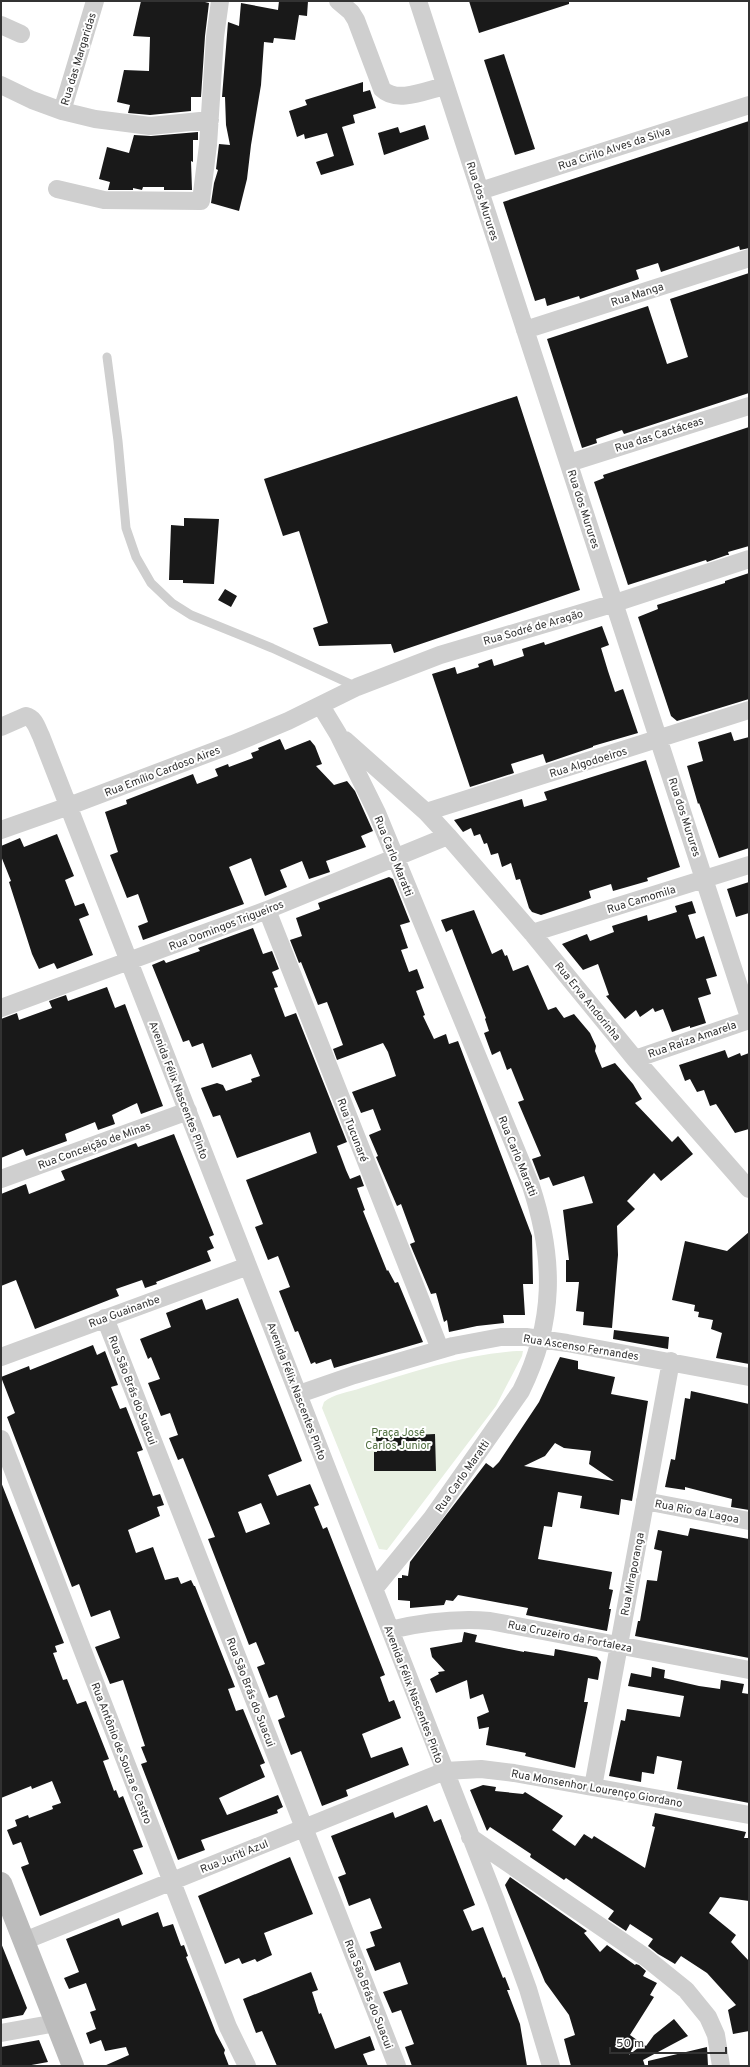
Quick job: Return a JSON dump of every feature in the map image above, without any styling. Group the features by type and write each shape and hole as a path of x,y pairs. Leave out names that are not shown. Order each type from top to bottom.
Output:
{"main road":[{"path":"2,1887 73,2066"}],"street":[{"name":"Rua das Margaridas","path":"95,1 62,111 95,119 150,126 210,120"},
{"path":"57,189 104,200 201,201 210,120 214,37 220,1"},
{"path":"338,1 351,12 356,20 382,89 386,93 391,96 402,96 445,86"},
{"name":"Rua dos Murures","path":"418,1 660,739 749,1017"},
{"path":"1,25 21,34"},
{"path":"1,85 32,100 62,111"},
{"name":"Rua Cirilo Alves da Silva","path":"480,191 749,105"},
{"name":"Rua Manga","path":"525,330 749,258"},
{"name":"Rua das Cactáceas","path":"569,463 749,406"},
{"name":"Rua Sodré de Aragão","path":"321,706 357,687 440,654 615,603 749,559"},
{"name":"Rua Carlo Maratti","path":"321,706 338,734 377,813 528,1179 542,1219 546,1244 547,1295 542,1339 532,1369 521,1391 432,1518 374,1589"},
{"name":"Rua Emílio Cardoso Aires","path":"1,830 233,744 321,706"},
{"name":"Rua Algodoeiros","path":"426,812 749,710"},
{"name":"Avenida Félix Nascentes Pinto","path":"1,727 26,716 34,720 130,961 470,1837 528,1989 551,2066"},
{"path":"338,734 426,812"},
{"name":"Rua Erva Andorinha","path":"426,812 532,933 635,1059 747,1184"},
{"name":"Rua Domingos Trigueiros","path":"1,1008 267,910 448,836"},
{"name":"Rua Camomila","path":"532,933 749,865"},
{"name":"Rua Tucunaré","path":"267,910 440,1349"},
{"name":"Rua Raiza Amarela","path":"635,1059 749,1020"},
{"name":"Rua Conceição de Minas","path":"1,1179 188,1111"},
{"name":"Rua Guainanbe","path":"1,1357 248,1266"},
{"name":"Rua São Brás do Suacui","path":"105,1318 397,2066"},
{"name":"Rua Ascenso Fernandes","path":"299,1394 354,1375 440,1349 501,1337 542,1339 671,1361 749,1377"},
{"name":"Rua Miraporanga","path":"593,1787 671,1361"},
{"name":"Rua Antônio de Souza e Castro","path":"1,1439 171,1882 228,2027 247,2066"},
{"name":"Rua Rio da Lagoa","path":"645,1501 749,1521"},
{"name":"Rua Cruzeiro da Fortaleza","path":"390,1630 422,1623 447,1620 490,1620 618,1646 749,1670"},
{"name":"Rua Monsenhor Lourenço Giordano","path":"444,1771 474,1769 494,1771 749,1815"},
{"name":"Rua Juriti Azul","path":"24,1941 444,1771"},
{"path":"470,1837 639,1952 686,1990 708,2017 716,2035 721,2066"},
{"path":"1,2033 56,2023"}],"lane":[{"path":"106,357 118,441 126,528 136,557 151,583 172,603 191,615 272,648 357,687"}],"green space":[{"name":"Praça José Carlos Junior","path":"523,1351 522,1356 496,1406 387,1550 379,1549 322,1408 324,1402 337,1395 438,1365 477,1356"}],"building":[{"path":"141,1 201,1 209,3 201,97 191,97 191,111 150,115 128,113 130,105 117,102 124,70 149,71 150,37 133,36"},
{"path":"279,1 308,1 307,16 299,15 295,40 274,38 273,43 264,42 261,85 247,179 239,211 211,203 214,183 218,170 216,169 219,144 230,145 226,125 225,97 222,97 228,22 239,26 241,3 278,10"},
{"path":"469,1 569,1 569,4 479,33"},
{"path":"504,54 535,149 515,155 484,60"},
{"path":"363,82 363,92 370,90 376,108 353,115 355,123 342,127 354,165 321,175 316,162 334,156 327,133 305,139 304,134 297,137 289,111 307,105 305,100"},
{"path":"749,121 749,248 740,250 739,246 661,272 658,263 636,270 639,279 580,299 579,296 547,306 545,298 535,301 503,202"},
{"path":"425,125 429,139 384,155 378,133 398,127 400,133"},
{"path":"198,132 198,140 193,140 193,162 191,161 192,190 164,190 164,187 143,187 142,190 133,188 133,190 108,190 110,182 99,179 107,147 129,153 134,135 151,136"},
{"path":"749,273 749,393 624,434 622,430 596,439 597,443 582,448 547,339 648,306 667,364 688,357 670,299"},
{"path":"517,396 580,590 394,653 391,644 319,646 313,628 328,623 299,531 283,536 264,479"},
{"path":"749,427 749,546 728,552 729,555 707,562 706,560 628,585 594,482 604,478 603,475"},
{"path":"184,518 219,519 214,584 183,583 183,580 169,580 171,525 184,526"},
{"path":"749,573 749,699 677,721 671,716 638,617 658,609 657,605 725,583 725,581"},
{"path":"225,589 237,596 231,607 218,600"},
{"path":"602,626 609,645 601,648 615,692 623,689 638,733 593,746 546,763 543,754 511,764 514,773 470,787 432,674 455,667 457,674 479,667 478,664 492,659 494,666 524,656 522,649 544,642 545,645"},
{"path":"731,732 734,741 749,737 749,848 719,858 699,803 698,804 687,766 703,761 698,742"},
{"path":"280,739 285,750 310,740 315,746 322,764 316,766 334,785 347,781 355,791 373,831 361,836 366,847 326,861 330,872 309,879 302,861 280,870 287,887 265,896 251,858 229,867 244,904 143,940 138,926 148,922 138,894 127,898 110,855 118,852 105,812 127,804 126,800 193,774 197,784 218,776 215,769 228,764 229,767 253,758 251,753 259,750 258,748"},
{"path":"646,760 680,867 647,878 648,881 613,891 611,884 589,891 591,898 541,915 532,912 529,908 520,879 516,880 511,863 502,867 498,853 491,855 487,843 484,844 480,834 474,836 471,828 463,832 454,820 522,799 524,807 547,800 544,792"},
{"path":"57,834 74,876 65,880 75,906 84,903 89,915 79,919 93,955 57,969 54,963 39,969 32,954 9,882 11,881 1,856 1,846 20,838 24,847"},
{"path":"389,877 393,879 410,922 400,925 408,948 401,950 409,972 417,969 424,988 416,991 425,1015 423,1016 434,1039 446,1034 449,1044 458,1041 532,1236 533,1284 523,1284 525,1315 503,1315 504,1323 477,1326 449,1332 447,1320 444,1322 436,1293 431,1294 410,1244 415,1242 401,1204 397,1206 376,1157 378,1156 369,1135 381,1130 373,1109 361,1113 352,1092 396,1076 388,1052 383,1043 337,1060 333,1049 343,1045 327,1002 318,1005 301,962 299,963 290,940 302,936 296,918 320,909 318,903"},
{"path":"749,882 749,913 736,917 727,889"},
{"path":"692,901 696,913 688,915 696,939 704,936 717,976 706,979 711,994 698,998 706,1023 672,1032 663,1009 655,1012 653,1008 640,1017 636,1010 625,1019 606,996 609,995 598,964 583,970 562,944 587,934 590,941 614,932 612,926 647,915 648,921 677,912 675,906"},
{"path":"474,910 492,954 502,949 505,956 507,955 513,971 528,965 548,1010 556,1007 564,1018 574,1014 590,1033 596,1046 595,1051 602,1068 615,1063 633,1084 642,1099 635,1103 672,1142 678,1136 693,1154 661,1181 654,1173 627,1201 635,1209 617,1226 618,1255 612,1328 583,1325 584,1312 576,1311 579,1282 566,1282 566,1260 569,1260 563,1210 593,1203 584,1176 553,1186 549,1177 540,1180 532,1159 541,1156 518,1102 524,1100 511,1068 507,1070 500,1051 492,1055 484,1033 489,1031 486,1018 452,929 446,932 441,920"},
{"path":"253,928 263,954 272,951 279,969 272,972 278,987 274,988 285,1017 296,1013 347,1142 337,1146 346,1170 350,1179 360,1175 364,1186 357,1188 365,1210 363,1211 387,1271 388,1270 395,1283 398,1282 423,1342 334,1368 331,1359 316,1364 315,1362 311,1364 298,1331 295,1332 279,1291 290,1287 278,1256 268,1260 255,1227 263,1224 246,1180 317,1153 310,1132 237,1158 220,1115 213,1117 201,1088 217,1083 223,1085 226,1091 252,1082 251,1079 260,1076 251,1054 212,1068 203,1043 192,1047 189,1040 183,1042 152,965 164,960 166,963 200,951 198,948"},
{"path":"107,987 115,1008 125,1004 163,1106 141,1114 137,1103 112,1115 115,1124 98,1130 95,1122 65,1134 67,1141 26,1156 23,1149 1,1158 1,1019 17,1013 19,1020 52,1008 49,1001 66,995 68,1001"},
{"path":"725,1050 728,1058 740,1053 741,1056 749,1053 749,1129 735,1133 716,1104 710,1106 704,1090 697,1092 690,1079 685,1081 679,1065"},
{"path":"174,1134 214,1235 209,1237 214,1248 207,1251 211,1261 156,1282 157,1284 145,1288 142,1280 116,1289 119,1296 35,1329 16,1280 1,1286 1,1194 26,1184 29,1194 65,1180 61,1171 136,1143 138,1147"},
{"path":"749,1232 749,1364 716,1358 722,1333 711,1329 713,1320 698,1317 699,1312 694,1311 695,1305 672,1300 685,1241 727,1251"},
{"path":"238,1298 302,1461 268,1475 277,1496 310,1484 319,1505 314,1507 323,1529 327,1527 385,1675 380,1677 389,1702 394,1700 401,1718 362,1734 371,1758 402,1747 409,1765 346,1790 348,1796 322,1806 301,1751 291,1755 278,1720 285,1717 277,1695 269,1698 257,1667 265,1664 256,1642 249,1645 208,1539 215,1537 183,1458 178,1460 169,1438 178,1435 170,1413 161,1416 148,1383 160,1379 151,1357 148,1359 140,1339 171,1327 166,1313 202,1299 206,1310","holes":["261,1503 270,1524 246,1533 238,1512"]},
{"path":"614,1330 669,1337 668,1349 613,1339"},
{"path":"93,1345 97,1355 105,1351 118,1385 111,1387 120,1409 126,1407 143,1450 137,1452 153,1496 160,1494 164,1505 157,1507 160,1516 128,1530 136,1553 153,1547 165,1580 178,1577 181,1584 191,1580 195,1586 235,1687 228,1689 236,1711 243,1709 265,1763 260,1765 265,1777 219,1798 227,1815 278,1795 283,1807 277,1810 278,1813 201,1840 205,1850 178,1860 141,1764 147,1762 141,1747 145,1746 123,1680 110,1684 95,1647 120,1638 110,1610 91,1617 79,1584 72,1587 7,1417 15,1413 1,1377 29,1366 30,1370"},
{"path":"560,1357 578,1361 578,1369 615,1377 611,1394 648,1401 632,1501 621,1499 619,1515 580,1508 582,1496 558,1492 552,1527 544,1526 538,1559 612,1572 609,1589 613,1590 609,1609 611,1609 607,1631 526,1615 528,1608 458,1595 453,1601 446,1600 444,1605 410,1608 410,1601 398,1600 398,1578 402,1578 402,1575 408,1576 410,1562 486,1463 493,1468 499,1462 539,1402","holes":["555,1443 564,1448 591,1451 589,1464 614,1481 524,1466 545,1456"]},
{"path":"691,1391 749,1404 749,1510 731,1507 732,1499 685,1487 685,1490 665,1487 671,1459 675,1460 685,1398 690,1399"},
{"path":"435,1434 436,1471 374,1471 374,1452 377,1452 376,1437"},
{"path":"1,1482 64,1643 55,1646 57,1652 53,1653 63,1680 67,1679 77,1704 86,1701 109,1759 103,1761 114,1791 116,1790 119,1798 123,1796 143,1847 133,1850 143,1874 40,1916 21,1867 29,1864 21,1842 13,1845 7,1830 17,1826 15,1820 28,1815 29,1818 53,1809 52,1806 61,1803 52,1781 32,1789 31,1786 1,1798"},
{"path":"690,1528 749,1539 749,1658 635,1636 638,1621 640,1621 647,1580 657,1581 662,1551 654,1549 658,1530 688,1536"},
{"path":"464,1632 477,1635 475,1642 524,1652 554,1656 555,1649 597,1657 601,1662 598,1680 588,1678 584,1702 588,1702 575,1768 525,1756 526,1753 486,1745 489,1727 479,1729 477,1717 489,1712 483,1694 470,1699 467,1680 436,1693 430,1679 439,1674 438,1672 445,1671 432,1657 430,1648 462,1642"},
{"path":"652,1667 665,1670 664,1678 699,1686 720,1689 721,1680 744,1684 742,1693 749,1694 749,1803 677,1789 682,1761 657,1756 654,1774 642,1772 641,1782 609,1776 621,1720 625,1721 627,1709 680,1717 684,1696 628,1686 631,1673 651,1677"},
{"path":"483,1785 496,1787 495,1791 523,1794 525,1792 563,1816 552,1830 575,1846 584,1834 592,1839 594,1836 645,1868 655,1827 652,1826 655,1813 746,1832 744,1838 749,1838 749,1901 720,1897 709,1913 736,1935 731,1942 749,1961 749,2031 733,2034 728,2010 736,2005 707,1973 681,1956 675,1964 658,1954 648,1946 653,1939 630,1924 626,1931 608,1919 614,1911 566,1878 564,1880 530,1857 531,1854 490,1827 487,1831 470,1790"},
{"path":"427,1805 434,1822 441,1819 475,1905 463,1910 472,1931 483,1927 503,1978 505,1977 510,1990 507,1990 520,2024 527,2066 412,2066 405,2047 414,2044 401,2010 392,2013 383,1992 408,1984 400,1962 375,1971 366,1949 375,1946 370,1932 382,1928 370,1898 349,1906 338,1877 346,1874 331,1836 393,1812 395,1818"},
{"path":"290,1857 313,1914 264,1933 272,1955 257,1962 255,1959 242,1964 239,1958 225,1964 198,1896"},
{"path":"510,1877 587,1931 584,1933 600,1952 607,1945 635,1965 639,1965 646,1971 643,1976 657,1983 650,1995 654,1997 630,2035 637,2040 629,2055 643,2044 646,2046 654,2035 674,2019 688,2036 643,2060 645,2066 571,2066 564,2039 575,2035 569,2015 545,1982 505,1885"},
{"path":"158,1912 163,1927 173,1924 181,1946 184,1945 188,1956 186,1957 216,2033 225,2050 224,2053 229,2066 104,2066 129,2055 126,2047 105,2051 101,2040 90,2044 86,2033 96,2029 90,2012 96,2010 86,1983 69,1989 64,1978 79,1972 66,1939 119,1918 122,1926"},
{"path":"1,1943 27,2008 23,2015 1,2019"},
{"path":"311,1972 318,1990 312,1992 319,2014 321,2013 335,2049 370,2036 375,2050 363,2054 368,2066 277,2066 262,2031 256,2033 243,1999"},
{"path":"39,2040 48,2062 26,2066 1,2066 1,2047"},
{"path":"707,2047 708,2066 648,2066 648,2061"}]}
